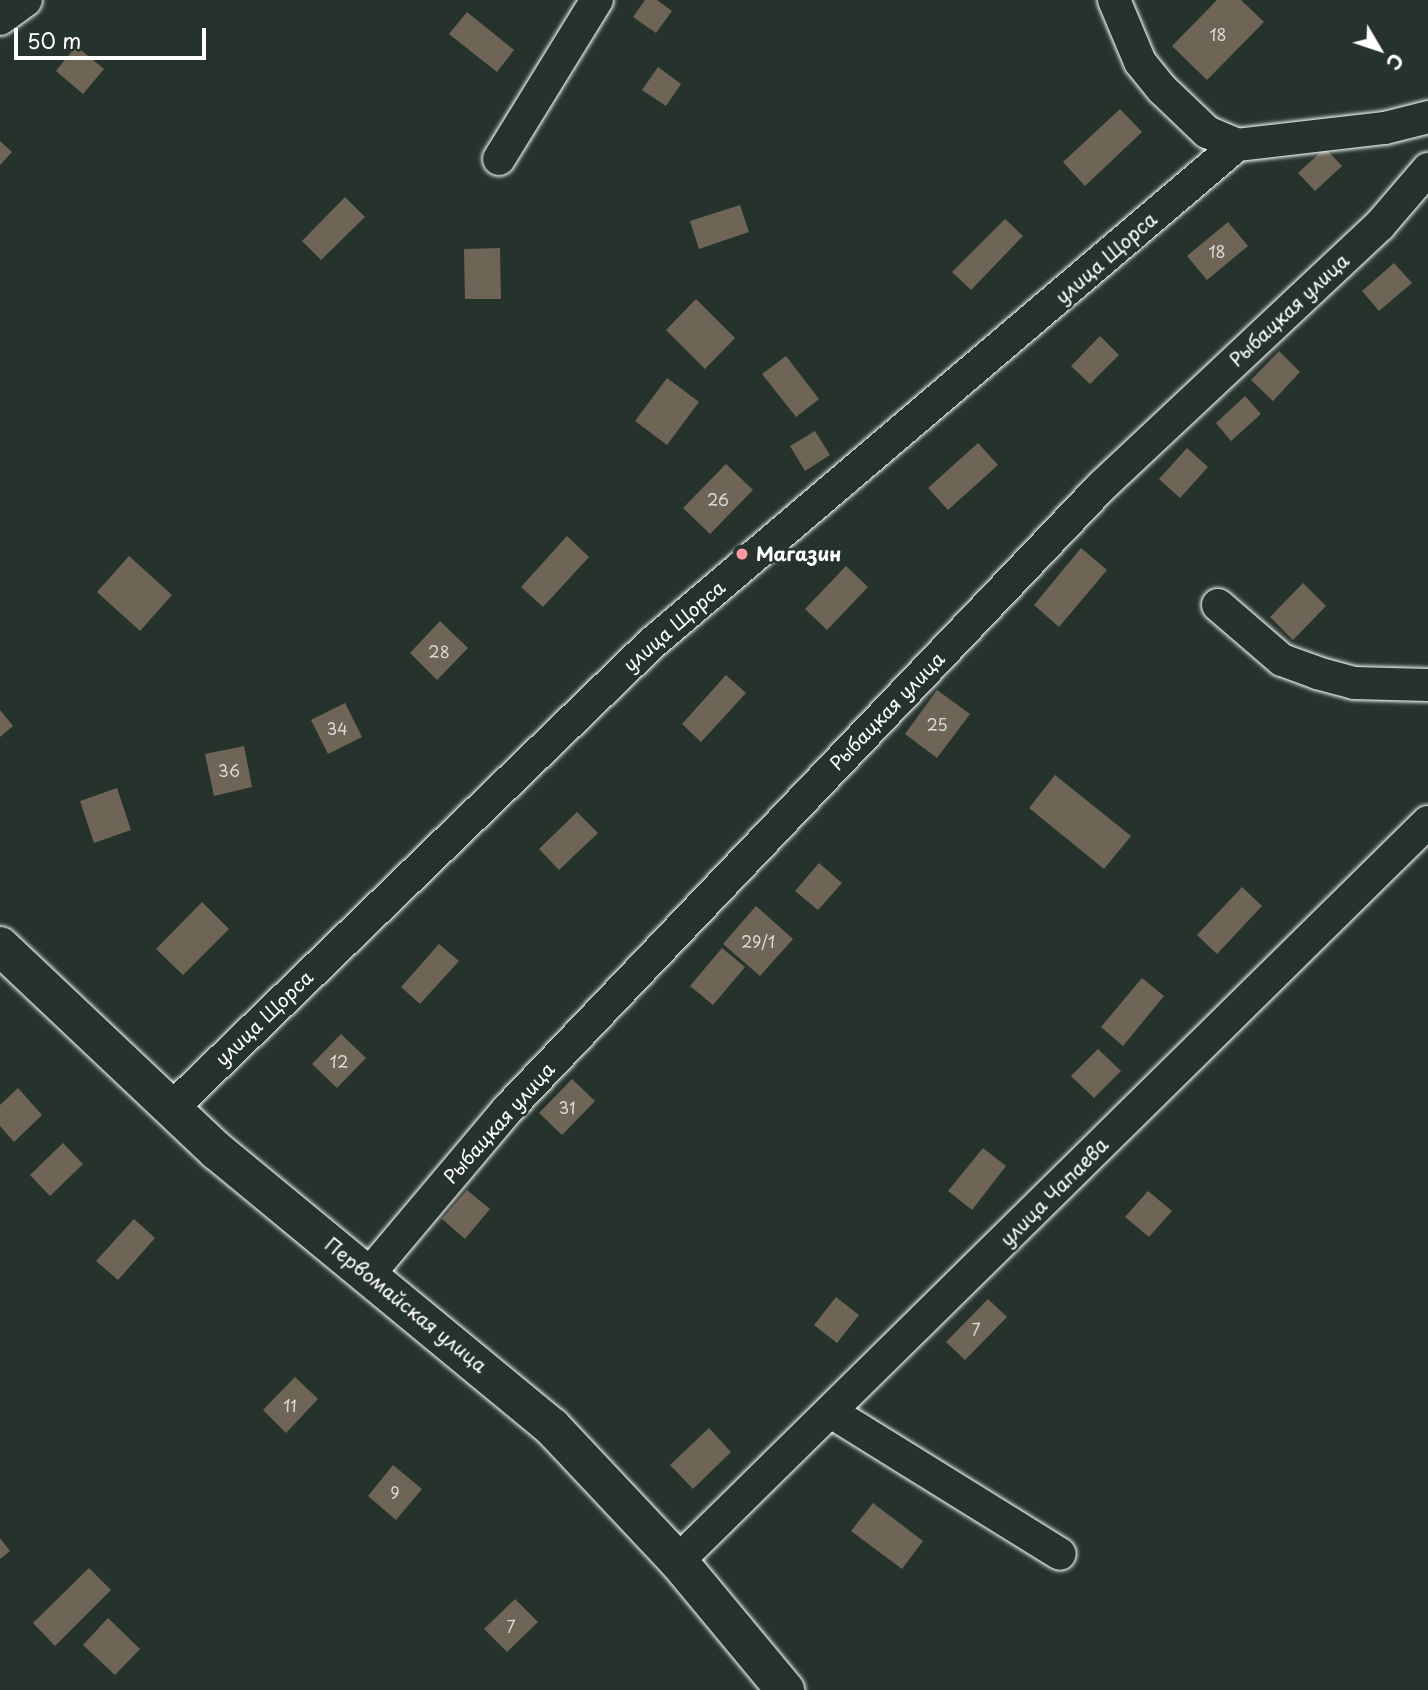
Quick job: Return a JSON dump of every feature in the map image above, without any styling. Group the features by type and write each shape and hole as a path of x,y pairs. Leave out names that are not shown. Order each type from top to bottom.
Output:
{"main road":[{"name":"Первомайская улица","path":"0,946 170,1109 552,1427 678,1561 785,1690"}],"street":[{"path":"0,19 26,0"},
{"path":"499,159 556,61 597,0"},
{"path":"1114,0 1140,62 1162,89 1207,132 1237,145 1385,128 1428,117"},
{"name":"улица Щорса","path":"170,1109 651,644 1237,145"},
{"name":"Рыбацкая улица","path":"369,1274 508,1109 1102,486 1380,225 1428,169"},
{"path":"1217,605 1282,660 1354,683 1428,685"},
{"name":"улица Чапаева","path":"678,1561 1428,822"},
{"path":"831,1412 1060,1554"}],"building":[{"path":"645,0 657,0 672,11 656,33 633,17"},
{"path":"1217,0 1241,0 1264,22 1207,80 1172,46"},
{"path":"467,12 514,50 497,72 449,34"},
{"path":"76,46 104,69 83,94 56,71"},
{"path":"658,67 681,84 666,106 642,90"},
{"path":"1120,109 1142,132 1085,186 1063,162"},
{"path":"0,141 12,152 0,165"},
{"path":"1325,148 1342,166 1315,191 1298,173"},
{"path":"345,197 365,217 321,260 302,241"},
{"path":"740,205 749,232 699,249 690,221"},
{"path":"1005,219 1023,236 971,290 952,272"},
{"path":"1228,222 1248,246 1207,280 1187,256"},
{"path":"500,248 501,299 465,299 464,249"},
{"path":"1394,263 1412,283 1379,311 1362,291"},
{"path":"696,299 735,338 705,369 666,330"},
{"path":"1100,336 1119,355 1090,384 1071,366"},
{"path":"1279,351 1300,372 1273,401 1251,380"},
{"path":"786,356 819,399 796,417 762,374"},
{"path":"667,378 699,402 667,445 635,421"},
{"path":"1245,396 1261,414 1231,441 1216,423"},
{"path":"815,431 830,455 805,471 790,446"},
{"path":"978,443 998,465 948,510 928,488"},
{"path":"1187,448 1208,467 1180,498 1159,479"},
{"path":"726,464 753,490 710,534 683,508"},
{"path":"567,536 589,557 543,607 521,587"},
{"path":"1081,548 1107,570 1059,627 1034,605"},
{"path":"129,556 172,595 140,631 97,592"},
{"path":"846,566 868,587 827,630 805,609"},
{"path":"1303,583 1326,606 1293,640 1270,617"},
{"path":"440,621 468,648 437,680 410,653"},
{"path":"726,675 746,693 701,742 682,724"},
{"path":"937,690 970,714 937,758 905,734"},
{"path":"345,703 362,737 328,754 311,720"},
{"path":"0,710 13,726 0,737"},
{"path":"244,746 252,787 214,796 205,754"},
{"path":"1055,775 1131,836 1104,869 1029,808"},
{"path":"117,788 131,830 94,843 80,801"},
{"path":"577,812 598,833 559,870 539,849"},
{"path":"819,863 842,883 818,910 795,891"},
{"path":"1242,887 1262,906 1217,954 1197,935"},
{"path":"202,902 229,929 183,975 156,949"},
{"path":"756,906 793,939 760,976 723,944"},
{"path":"439,944 459,961 420,1004 401,987"},
{"path":"722,948 745,967 713,1005 690,986"},
{"path":"1142,978 1164,996 1123,1046 1101,1027"},
{"path":"341,1034 366,1058 337,1088 312,1064"},
{"path":"1098,1049 1121,1071 1094,1098 1071,1076"},
{"path":"572,1079 595,1101 562,1135 539,1113"},
{"path":"18,1088 42,1115 14,1142 0,1126 0,1105"},
{"path":"63,1143 83,1164 50,1196 30,1175"},
{"path":"983,1148 1006,1166 972,1210 948,1191"},
{"path":"467,1190 490,1209 465,1239 442,1219"},
{"path":"1148,1191 1172,1211 1149,1237 1125,1217"},
{"path":"134,1219 155,1238 118,1280 96,1261"},
{"path":"836,1297 859,1315 837,1343 814,1325"},
{"path":"988,1299 1007,1317 965,1360 946,1342"},
{"path":"295,1377 318,1399 286,1433 263,1410"},
{"path":"709,1428 731,1452 693,1489 670,1465"},
{"path":"393,1465 422,1489 396,1520 368,1496"},
{"path":"873,1503 923,1541 902,1569 851,1531"},
{"path":"0,1538 10,1551 0,1559"},
{"path":"89,1568 111,1590 55,1646 33,1623"},
{"path":"515,1599 538,1622 507,1652 484,1629"},
{"path":"108,1618 140,1649 115,1675 83,1645"}],"place":[{"name":"Магазин","path":"742,554"}]}
